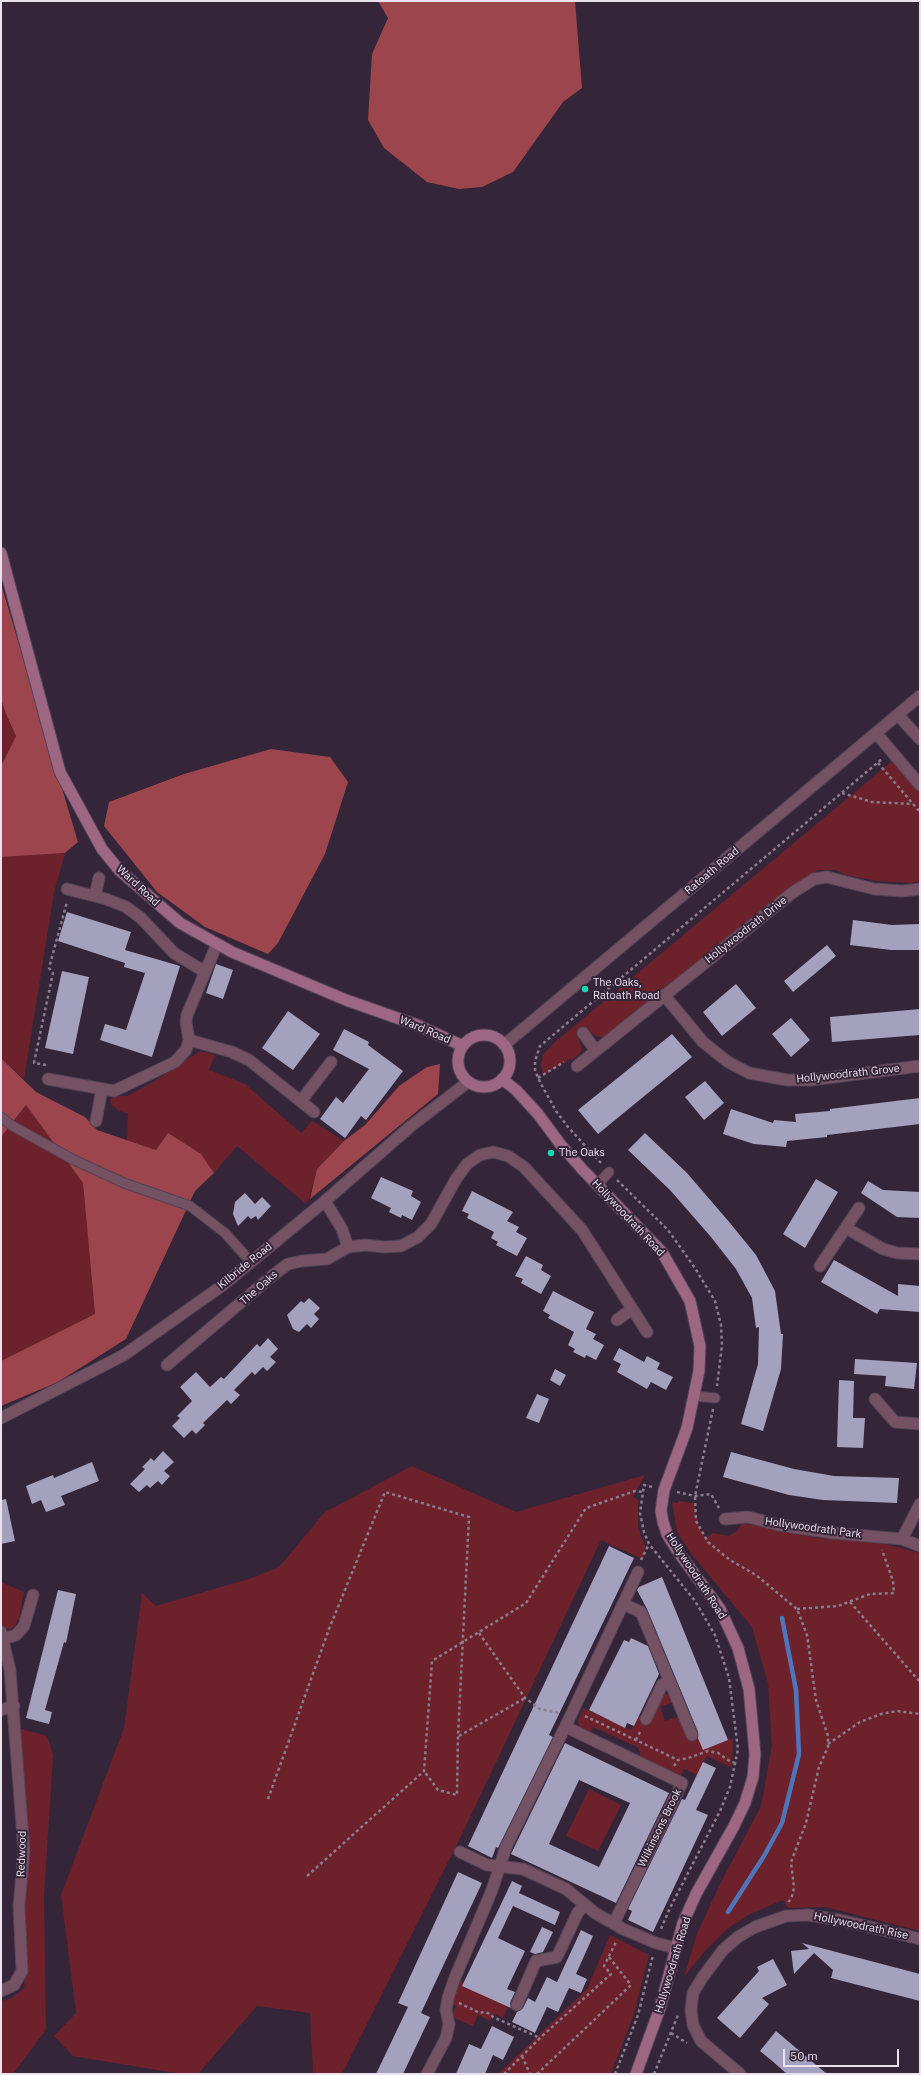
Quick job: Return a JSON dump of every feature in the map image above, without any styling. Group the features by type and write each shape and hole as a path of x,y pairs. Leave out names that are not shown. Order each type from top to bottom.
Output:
{"main road":[{"name":"Ward Road","path":"1,553 60,772 102,849 119,870 180,923 217,944 346,1000 418,1025 463,1046"},
{"path":"483,1036 491,1036 504,1045 508,1052 509,1066 502,1079 490,1086 474,1085 468,1082 462,1076 458,1061 463,1046 475,1037 483,1036"},
{"name":"Hollywoodrath Road","path":"502,1079 516,1090 538,1114 561,1145 597,1185 662,1252 690,1301 700,1346 699,1371 688,1428 664,1490 661,1511 667,1534 720,1609 738,1648 749,1689 755,1754 752,1777 745,1803 696,1894 683,1923 660,2008 636,2074"}],"street":[{"name":"Ratoath Road","path":"504,1045 920,696"},
{"path":"898,714 920,739"},
{"path":"876,733 920,785"},
{"name":"Hollywoodrath Drive","path":"577,1066 664,994 792,893 814,879 827,877 874,889 902,891 920,889"},
{"path":"95,896 99,878"},
{"path":"69,889 126,907 141,918 174,953 205,972"},
{"path":"48,1078 114,1091 175,1062 186,1050 189,1040 186,1022 187,1015 217,944"},
{"name":"Hollywoodrath Grove","path":"664,994 703,1042 728,1062 749,1073 770,1079 811,1080 920,1066"},
{"path":"583,1034 596,1051"},
{"path":"189,1040 232,1052 249,1060 314,1112"},
{"path":"301,1101 331,1062"},
{"name":"Kilbride Road","path":"1,1418 124,1355 223,1285 325,1201 411,1126 468,1082"},
{"path":"96,1121 102,1089"},
{"name":"The Oaks","path":"167,1364 288,1264 327,1259 348,1247 364,1245 384,1247 401,1246 418,1237 431,1224 456,1179 467,1164 480,1155 493,1152 508,1156 524,1166 576,1224 607,1268 647,1332"},
{"path":"325,1201 342,1229 348,1247"},
{"path":"820,1266 859,1208"},
{"path":"846,1228 883,1249 897,1253 920,1254"},
{"path":"617,1320 632,1309"},
{"path":"174,1344 180,1354"},
{"path":"875,1399 895,1422 920,1424"},
{"path":"902,1539 920,1504"},
{"name":"Hollywoodrath Park","path":"725,1519 748,1518 780,1525 902,1539 920,1546"},
{"path":"427,2074 446,2038 449,2024 446,2010 448,1998 500,1866 506,1847 566,1727 638,1572"},
{"name":"Redwood","path":"1,1991 14,1985 22,1972 19,1906 24,1850 15,1738 14,1706 10,1670 2,1635 16,1635 24,1626 33,1595"},
{"path":"623,1604 641,1612 692,1735"},
{"path":"646,1719 662,1685 669,1681"},
{"path":"1,1710 14,1706"},
{"name":"Wilkinsons Brook","path":"566,1727 682,1783 618,1926"},
{"path":"460,1852 487,1864 523,1869 566,1889 595,1913 618,1926 656,1943 675,1948"},
{"path":"517,2005 536,1961 557,1957 578,1912 585,1905"},
{"name":"Hollywoodrath Rise","path":"740,2074 701,2040 694,2025 691,2010 693,1993 702,1978 723,1950 738,1937 755,1927 786,1916 808,1915 840,1920 920,1939"}],"lane":[{"path":"1,1117 11,1125 72,1159 124,1182 190,1206 226,1233 251,1262"},
{"path":"597,1185 609,1172"},
{"path":"694,1396 715,1398"}],"path":[{"path":"609,1172 568,1127 556,1111 538,1078 535,1061 540,1046 892,751"},
{"path":"878,763 920,812"},
{"path":"842,793 872,802 913,804"},
{"path":"48,1078 50,1066 34,1063 53,973 50,968 69,889"},
{"path":"538,1078 569,1059 577,1066"},
{"path":"615,2074 638,2015 656,1943 670,1908 720,1811 730,1787 738,1749 728,1678 715,1634 695,1601 650,1544 644,1532 640,1513 644,1485 695,1496 711,1494 725,1519"},
{"path":"268,1798 328,1629 385,1492 469,1517 463,1643 458,1736 457,1795 438,1790 424,1771 432,1661 463,1643 526,1603 586,1508 635,1491 643,1492"},
{"path":"695,1496 696,1521 708,1542 730,1560 762,1580 797,1608 808,1635 816,1700 828,1736 828,1744 819,1766 806,1823 791,1862 794,1888 792,1896 786,1906"},
{"path":"797,1608 838,1606 870,1594 894,1593 893,1581 882,1552 883,1538"},
{"path":"638,1572 639,1565 650,1544"},
{"path":"850,1602 920,1682"},
{"path":"458,1736 525,1698"},
{"path":"828,1744 860,1722 881,1714 897,1711 920,1714"},
{"path":"668,1776 678,1760 708,1751 718,1753 730,1762 736,1762"},
{"path":"307,1876 424,1771"},
{"path":"504,2074 540,2038 611,1974 604,1966 609,1957 618,1926"},
{"path":"537,2074 631,1985 609,1957"},
{"path":"448,1998 480,2013 484,2012 491,2014 492,2018 540,2038"},
{"path":"522,2056 530,2074"}],"shaded area":[{"path":"378,1 575,1 582,88 563,102 513,172 482,187 459,189 427,182 384,148 368,120 372,54 388,18"},
{"path":"1,584 78,842 65,853 1,857 1,766 16,736 1,699"},
{"path":"1,699 16,736 1,766"},
{"path":"271,749 330,757 348,782 325,854 278,943 268,954 205,927 157,892 104,826 109,802 184,774"},
{"path":"891,762 896,764 920,793 920,881 912,883 877,881 846,875 836,870 818,870 604,1038 595,1036 586,1028 577,1035 582,1048 580,1053 572,1060 570,1059 543,1075 541,1065 543,1055 555,1042"},
{"path":"65,853 54,893 24,1079 1,1058 1,857"},
{"path":"200,1051 215,1055 209,1070 245,1084 301,1133 312,1121 344,1141 317,1169 309,1199 305,1203 237,1146 214,1173 201,1154 167,1134 156,1150 127,1140 128,1113 119,1111 111,1104 110,1100 114,1096 127,1096 155,1081"},
{"path":"1,1058 36,1092 85,1117 97,1130 156,1150 168,1133 201,1154 214,1173 195,1191 126,1339 58,1382 1,1406 1,1361 95,1314 83,1183 26,1105 1,1137"},
{"path":"440,1064 438,1094 310,1199 317,1169 344,1141 365,1125 399,1086 427,1067"},
{"path":"26,1105 83,1183 95,1314 1,1361 1,1137"},
{"path":"412,1466 516,1512 645,1475 633,1497 638,1500 638,1528 646,1548 642,1559 601,1540 464,1830 342,2074 313,2074 310,2013 257,2006 198,2074 182,2074 73,2056 54,2036 76,2013 61,1895 124,1728 142,1593 156,1606 252,1578 279,1567 325,1512"},
{"path":"679,1501 694,1503 699,1527 706,1538 713,1533 729,1536 737,1531 742,1523 818,1538 877,1542 920,1553 920,1931 825,1907 788,1908 783,1900 750,1914 727,1929 703,1953 684,1977 697,1934 719,1886 761,1806 772,1746 768,1683 752,1627 692,1555 677,1532 672,1502 678,1503"},
{"path":"1,1582 24,1592 19,1618 14,1627 10,1629 1,1625"},
{"path":"662,1692 671,1696 673,1702 660,1707 665,1721 680,1716 689,1739 700,1735 705,1748 733,1738 732,1768 707,1756 697,1775 684,1769 681,1776 640,1757 640,1752 637,1747 593,1727 590,1733 579,1727 578,1720 583,1708 631,1730 638,1715 649,1720"},
{"path":"18,1728 47,1736 53,1755 44,1897 46,2030 13,2074 1,2074 1,2001 12,1998 24,1988 27,1961"},
{"path":"589,1789 621,1805 598,1851 566,1836"},
{"path":"610,1935 649,1955 633,2017 611,2074 498,2074 587,1989"},
{"path":"460,1981 510,2002 503,2018 494,2014 490,2021 478,2015 473,2026 451,2017 456,2006 450,2004"}],"building":[{"path":"67,912 131,932 125,950 180,966 152,1057 100,1040 105,1024 126,1030 145,973 124,967 125,963 58,941"},
{"path":"853,920 892,925 919,924 920,950 891,950 850,945"},
{"path":"827,945 836,956 793,992 784,981"},
{"path":"216,964 233,970 223,999 206,993"},
{"path":"62,971 89,977 73,1054 45,1048"},
{"path":"736,984 756,1008 722,1036 703,1012"},
{"path":"920,1009 920,1035 832,1042 830,1017"},
{"path":"288,1011 320,1034 293,1070 262,1048"},
{"path":"791,1018 810,1040 791,1057 772,1034"},
{"path":"344,1029 369,1042 368,1045 403,1071 366,1120 361,1116 345,1138 320,1119 336,1097 343,1103 369,1069 333,1050"},
{"path":"672,1034 692,1057 598,1134 578,1110"},
{"path":"705,1081 724,1103 704,1120 685,1097"},
{"path":"920,1098 920,1124 787,1141 786,1147 754,1144 723,1134 731,1109 773,1123 774,1120 796,1122 795,1114 830,1111 830,1109"},
{"path":"645,1133 687,1173 730,1223 756,1255 775,1291 781,1334 783,1334 781,1369 763,1431 741,1424 758,1364 759,1327 756,1328 752,1298 736,1269 711,1237 670,1190 628,1150"},
{"path":"381,1177 413,1191 411,1196 421,1202 412,1220 402,1215 401,1218 389,1212 391,1208 371,1198"},
{"path":"816,1179 838,1192 805,1248 783,1234"},
{"path":"868,1181 883,1190 920,1192 920,1218 897,1217 861,1193"},
{"path":"472,1191 513,1212 507,1221 519,1227 516,1232 527,1238 517,1256 496,1245 498,1242 491,1238 494,1232 467,1218 469,1214 462,1211"},
{"path":"245,1193 255,1204 262,1197 271,1206 258,1220 256,1216 251,1219 248,1216 238,1226 233,1214 235,1202"},
{"path":"526,1256 543,1265 541,1270 551,1276 541,1294 521,1283 523,1279 515,1276"},
{"path":"834,1260 898,1296 898,1284 920,1286 920,1312 880,1309 877,1314 821,1282"},
{"path":"553,1291 594,1312 586,1329 596,1334 593,1339 604,1345 596,1360 586,1355 585,1358 573,1352 575,1349 568,1345 574,1332 548,1318 550,1315 543,1311"},
{"path":"309,1298 320,1308 314,1314 319,1319 311,1328 307,1324 299,1332 293,1329 287,1315 301,1301 304,1303"},
{"path":"268,1338 278,1349 270,1357 276,1362 267,1371 263,1367 255,1375 252,1372 234,1390 240,1395 231,1404 227,1400 203,1423 205,1425 196,1434 192,1430 184,1438 172,1426 180,1418 177,1416 192,1401 180,1387 196,1372 210,1387 221,1377 224,1379 257,1344 260,1347"},
{"path":"619,1348 644,1362 647,1356 660,1363 657,1369 673,1377 666,1390 651,1382 647,1389 617,1372 621,1364 613,1360"},
{"path":"855,1359 917,1363 914,1389 885,1386 886,1376 854,1374"},
{"path":"555,1369 566,1375 560,1386 550,1380"},
{"path":"839,1380 854,1381 853,1418 865,1418 863,1448 837,1447"},
{"path":"537,1394 549,1399 539,1423 526,1418"},
{"path":"163,1451 174,1462 164,1471 170,1476 162,1485 158,1481 150,1488 147,1485 139,1492 130,1484 145,1469 142,1467 151,1458 154,1461"},
{"path":"731,1452 794,1469 834,1476 899,1478 897,1503 823,1500 789,1495 723,1477"},
{"path":"92,1462 99,1481 61,1496 65,1505 46,1512 41,1500 32,1504 26,1486 53,1475 54,1478"},
{"path":"6,1499 15,1541 1,1544 1,1500"},
{"path":"609,1546 634,1558 549,1735 553,1737 498,1848 496,1847 492,1858 468,1846"},
{"path":"662,1577 728,1740 703,1750 698,1738 698,1732 647,1609 637,1590 639,1587"},
{"path":"58,1590 76,1594 66,1643 64,1642 45,1710 52,1712 49,1724 26,1718"},
{"path":"631,1638 648,1646 659,1674 634,1726 627,1723 625,1728 589,1710 624,1640 629,1642"},
{"path":"565,1743 669,1793 616,1903 511,1854","holes":["579,1780 630,1803 599,1867 549,1844"]},
{"path":"703,1762 716,1768 696,1810 708,1815 653,1932 628,1920 632,1911 628,1909 682,1799 685,1800"},
{"path":"458,1872 482,1883 421,2013 430,2017 403,2074 376,2074 408,2007 398,2003"},
{"path":"512,1881 522,1886 519,1893 560,1912 555,1925 513,1906 498,1938 525,1951 507,1989 515,1992 510,2003 511,2008 462,1986"},
{"path":"542,1927 553,1932 543,1952 535,1954 530,1952"},
{"path":"581,1930 593,1936 576,1974 587,1979 581,1993 569,1988 558,2012 547,2007 535,2033 512,2022 517,2012 523,2008 528,1998 535,2002 547,1977 557,1982"},
{"path":"802,1943 920,1974 920,2001 831,1978 833,1970 814,1953 794,1974 791,1951 809,1949"},
{"path":"773,1959 787,1985 762,1998 769,2004 740,2038 717,2018 759,1971 757,1967"},
{"path":"492,2026 514,2037 503,2060 493,2055 485,2074 456,2074 469,2044 481,2049"},
{"path":"776,2031 827,2074 787,2074 760,2051"}],"waterway":[{"path":"728,1912 764,1856 782,1823 799,1754 796,1690 782,1618"}],"place":[{"name":"The Oaks, Ratoath Road","path":"585,989"},
{"name":"The Oaks","path":"551,1153"}]}
